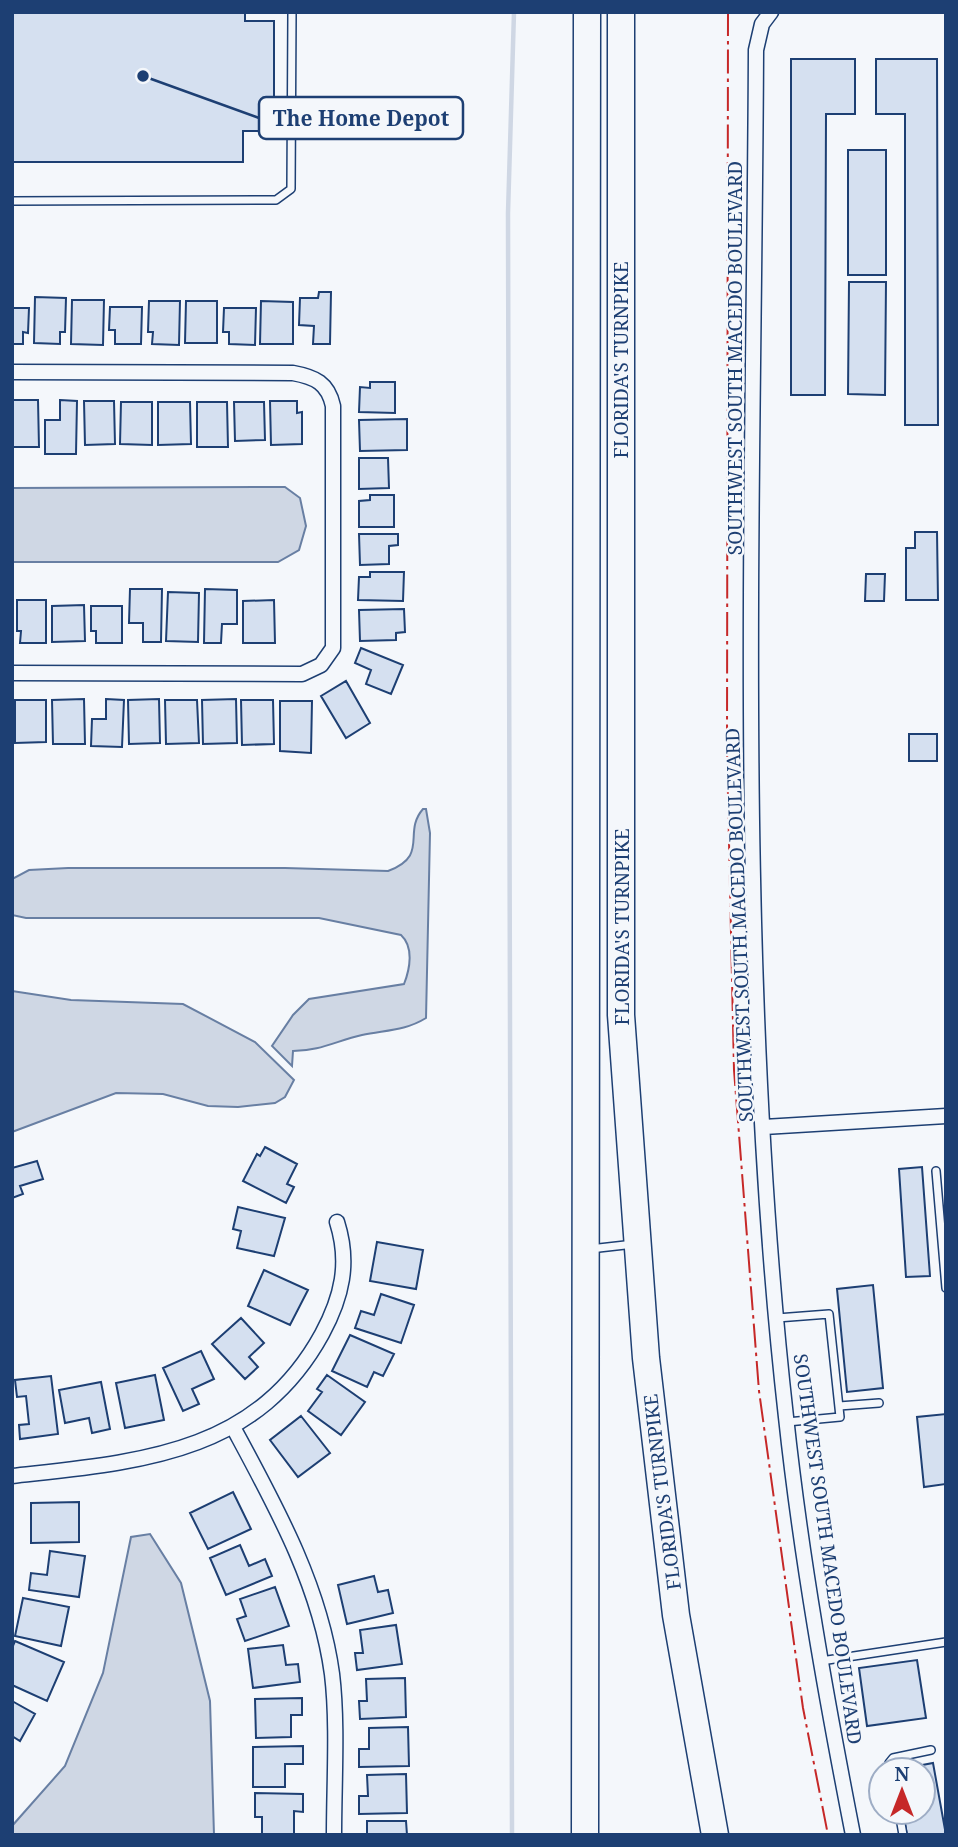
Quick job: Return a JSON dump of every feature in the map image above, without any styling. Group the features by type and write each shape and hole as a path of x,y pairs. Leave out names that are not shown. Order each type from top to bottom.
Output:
{"highway":[{"name":"FLORIDA'S TURNPIKE","path":"585,1835 587,12"},
{"name":"FLORIDA'S TURNPIKE","path":"621,12 621,1015 646,1358 676,1615 715,1835"}],"street":[{"name":"SOUTHWEST SOUTH MACEDO BOULEVARD","path":"771,12 762,24 756,50 752,838 758,1049 786,1422 821,1661 853,1835"},
{"path":"12,372 293,373 315,377 330,391 333,419 333,648 321,665 302,674 12,673"},
{"path":"764,1127 946,1116"},
{"path":"12,1476 91,1467 186,1448 233,1427 278,1396 307,1360 335,1310 345,1258 337,1222"},
{"path":"233,1427 282,1520 316,1602 332,1675 334,1835"}],"lane":[{"path":"12,201 276,200 286,195 291,190 292,12"},
{"path":"936,1171 943,1226 946,1288"},
{"path":"586,1249 638,1244"},
{"path":"777,1318 829,1314 840,1417 786,1422"},
{"path":"839,1406 879,1403"},
{"path":"821,1661 946,1642"},
{"path":"903,1756 932,1750"}],"shaded area":[{"path":"285,487 300,498 306,526 299,550 278,562 12,562 12,488"},
{"path":"423,809 426,809 430,833 426,1018 403,1028 293,1051 292,1066 272,1046 293,1015 309,999 404,984 409,952 401,935 319,918 26,918 12,915 12,879 29,870 285,868 388,871 401,865 412,851 417,818"},
{"path":"12,991 71,1000 183,1004 255,1042 294,1080 285,1097 275,1103 238,1107 208,1106 163,1094 116,1093 12,1132"},
{"path":"150,1534 181,1583 210,1701 214,1835 12,1835 12,1826 65,1766 103,1673 131,1537"}],"building":[{"path":"12,12 245,12 245,21 274,21 274,131 243,131 243,162 12,162"},
{"path":"791,59 855,59 855,114 826,114 825,395 791,395"},
{"path":"876,59 937,59 938,425 905,425 905,114 876,114"},
{"path":"848,150 886,150 886,275 848,275"},
{"path":"849,282 886,282 885,395 848,394"},
{"path":"319,292 331,292 330,344 313,344 314,326 299,325 300,298 318,298"},
{"path":"35,297 66,298 65,332 60,332 60,344 34,343"},
{"path":"72,300 104,300 103,345 71,344"},
{"path":"149,301 180,301 179,345 152,344 153,332 148,332"},
{"path":"186,301 217,301 217,343 185,343"},
{"path":"261,301 293,302 293,344 260,344"},
{"path":"110,307 142,307 141,344 115,344 115,330 109,330"},
{"path":"12,308 29,308 28,333 23,332 23,344 12,344"},
{"path":"224,308 256,308 255,345 229,344 229,332 223,332"},
{"path":"370,382 395,382 395,413 359,412 360,387 370,388"},
{"path":"12,400 38,400 39,447 12,447"},
{"path":"60,400 77,401 76,454 45,454 45,420 60,420"},
{"path":"84,401 114,401 115,444 85,445"},
{"path":"270,401 297,401 297,413 302,412 302,444 271,445"},
{"path":"121,402 152,402 152,445 120,444"},
{"path":"158,402 190,402 191,444 158,445"},
{"path":"197,402 227,402 228,447 197,447"},
{"path":"234,402 264,402 265,440 235,441"},
{"path":"407,419 407,450 360,451 359,420"},
{"path":"359,458 388,458 389,488 359,489"},
{"path":"370,495 394,495 394,527 359,527 359,501 370,500"},
{"path":"915,532 937,532 938,600 906,600 906,548 915,548"},
{"path":"359,534 398,534 398,545 389,546 389,564 360,565"},
{"path":"370,572 404,572 403,601 358,600 359,577 370,577"},
{"path":"866,574 885,574 884,601 865,601"},
{"path":"130,589 162,589 161,642 143,642 143,623 129,623"},
{"path":"205,589 237,590 237,624 222,624 221,643 204,643"},
{"path":"168,592 199,593 198,642 166,641"},
{"path":"17,600 46,600 46,643 20,643 21,631 17,631"},
{"path":"274,600 275,643 243,643 243,601"},
{"path":"84,605 85,641 52,642 52,606"},
{"path":"91,606 122,606 122,643 96,643 96,631 91,631"},
{"path":"404,609 405,632 396,633 396,640 360,641 359,610"},
{"path":"361,648 403,665 391,694 366,684 371,670 355,663"},
{"path":"346,681 370,723 346,738 321,696"},
{"path":"84,699 85,744 53,744 52,700"},
{"path":"106,699 124,700 122,747 91,746 92,719 106,719"},
{"path":"159,699 160,743 129,744 128,700"},
{"path":"236,699 237,743 203,744 202,700"},
{"path":"15,700 46,700 46,742 15,743"},
{"path":"165,700 197,700 199,743 166,744"},
{"path":"241,700 273,700 274,744 242,745"},
{"path":"280,701 312,701 311,753 280,751"},
{"path":"909,734 937,734 937,761 909,761"},
{"path":"265,1147 297,1164 287,1184 294,1187 286,1203 243,1181 257,1154 260,1156"},
{"path":"37,1161 43,1179 20,1186 23,1194 12,1198 12,1168"},
{"path":"922,1167 930,1276 906,1277 899,1169"},
{"path":"238,1207 285,1218 274,1256 237,1248 241,1231 233,1229"},
{"path":"377,1242 423,1250 416,1289 370,1281"},
{"path":"264,1270 308,1290 290,1325 248,1306"},
{"path":"873,1285 883,1388 847,1392 837,1289"},
{"path":"381,1294 414,1305 401,1343 355,1328 361,1311 374,1315"},
{"path":"241,1318 264,1343 249,1357 258,1367 245,1379 212,1344"},
{"path":"350,1335 394,1354 383,1376 374,1372 367,1387 332,1371"},
{"path":"201,1351 214,1379 192,1389 199,1404 183,1411 163,1368"},
{"path":"155,1375 164,1420 125,1428 116,1383"},
{"path":"327,1375 365,1402 341,1435 308,1411 322,1392 317,1389"},
{"path":"51,1376 58,1434 20,1439 19,1425 29,1424 26,1396 17,1397 15,1380"},
{"path":"101,1382 110,1429 92,1433 89,1418 65,1423 59,1390"},
{"path":"946,1414 946,1484 924,1487 917,1417"},
{"path":"301,1416 330,1453 298,1477 270,1440"},
{"path":"233,1492 251,1529 208,1549 190,1513"},
{"path":"79,1502 79,1542 31,1543 31,1503"},
{"path":"240,1545 249,1566 265,1559 272,1576 226,1595 210,1558"},
{"path":"50,1551 85,1556 79,1597 29,1590 31,1573 47,1575"},
{"path":"374,1576 378,1592 388,1590 393,1613 347,1624 338,1585"},
{"path":"275,1587 289,1626 245,1641 237,1619 246,1616 240,1599"},
{"path":"23,1598 69,1607 61,1646 15,1636"},
{"path":"396,1625 402,1664 357,1670 355,1653 363,1653 360,1630"},
{"path":"15,1641 64,1662 47,1701 12,1685 12,1648"},
{"path":"283,1645 286,1665 298,1664 300,1682 253,1688 248,1649"},
{"path":"917,1660 926,1718 867,1726 859,1668"},
{"path":"405,1678 406,1717 360,1719 359,1701 367,1701 366,1679"},
{"path":"302,1698 302,1715 291,1715 291,1737 256,1738 255,1699"},
{"path":"12,1701 35,1714 20,1741 12,1736"},
{"path":"408,1727 409,1766 359,1767 359,1749 369,1749 369,1728"},
{"path":"303,1746 303,1764 285,1764 285,1787 253,1787 253,1747"},
{"path":"406,1774 407,1813 359,1814 359,1796 368,1796 367,1775"},
{"path":"937,1785 946,1835 907,1835 905,1826 937,1826"},
{"path":"255,1793 303,1794 303,1812 294,1811 294,1835 262,1835 262,1817 255,1817"},
{"path":"367,1821 406,1821 407,1835 367,1835"}],"waterway":[{"path":"512,1835 508,213 514,12"}],"power":[{"path":"728,12 727,750 734,1070 759,1391 803,1708 828,1835"}],"place":[{"name":"The Home Depot","path":"143,76"}]}
